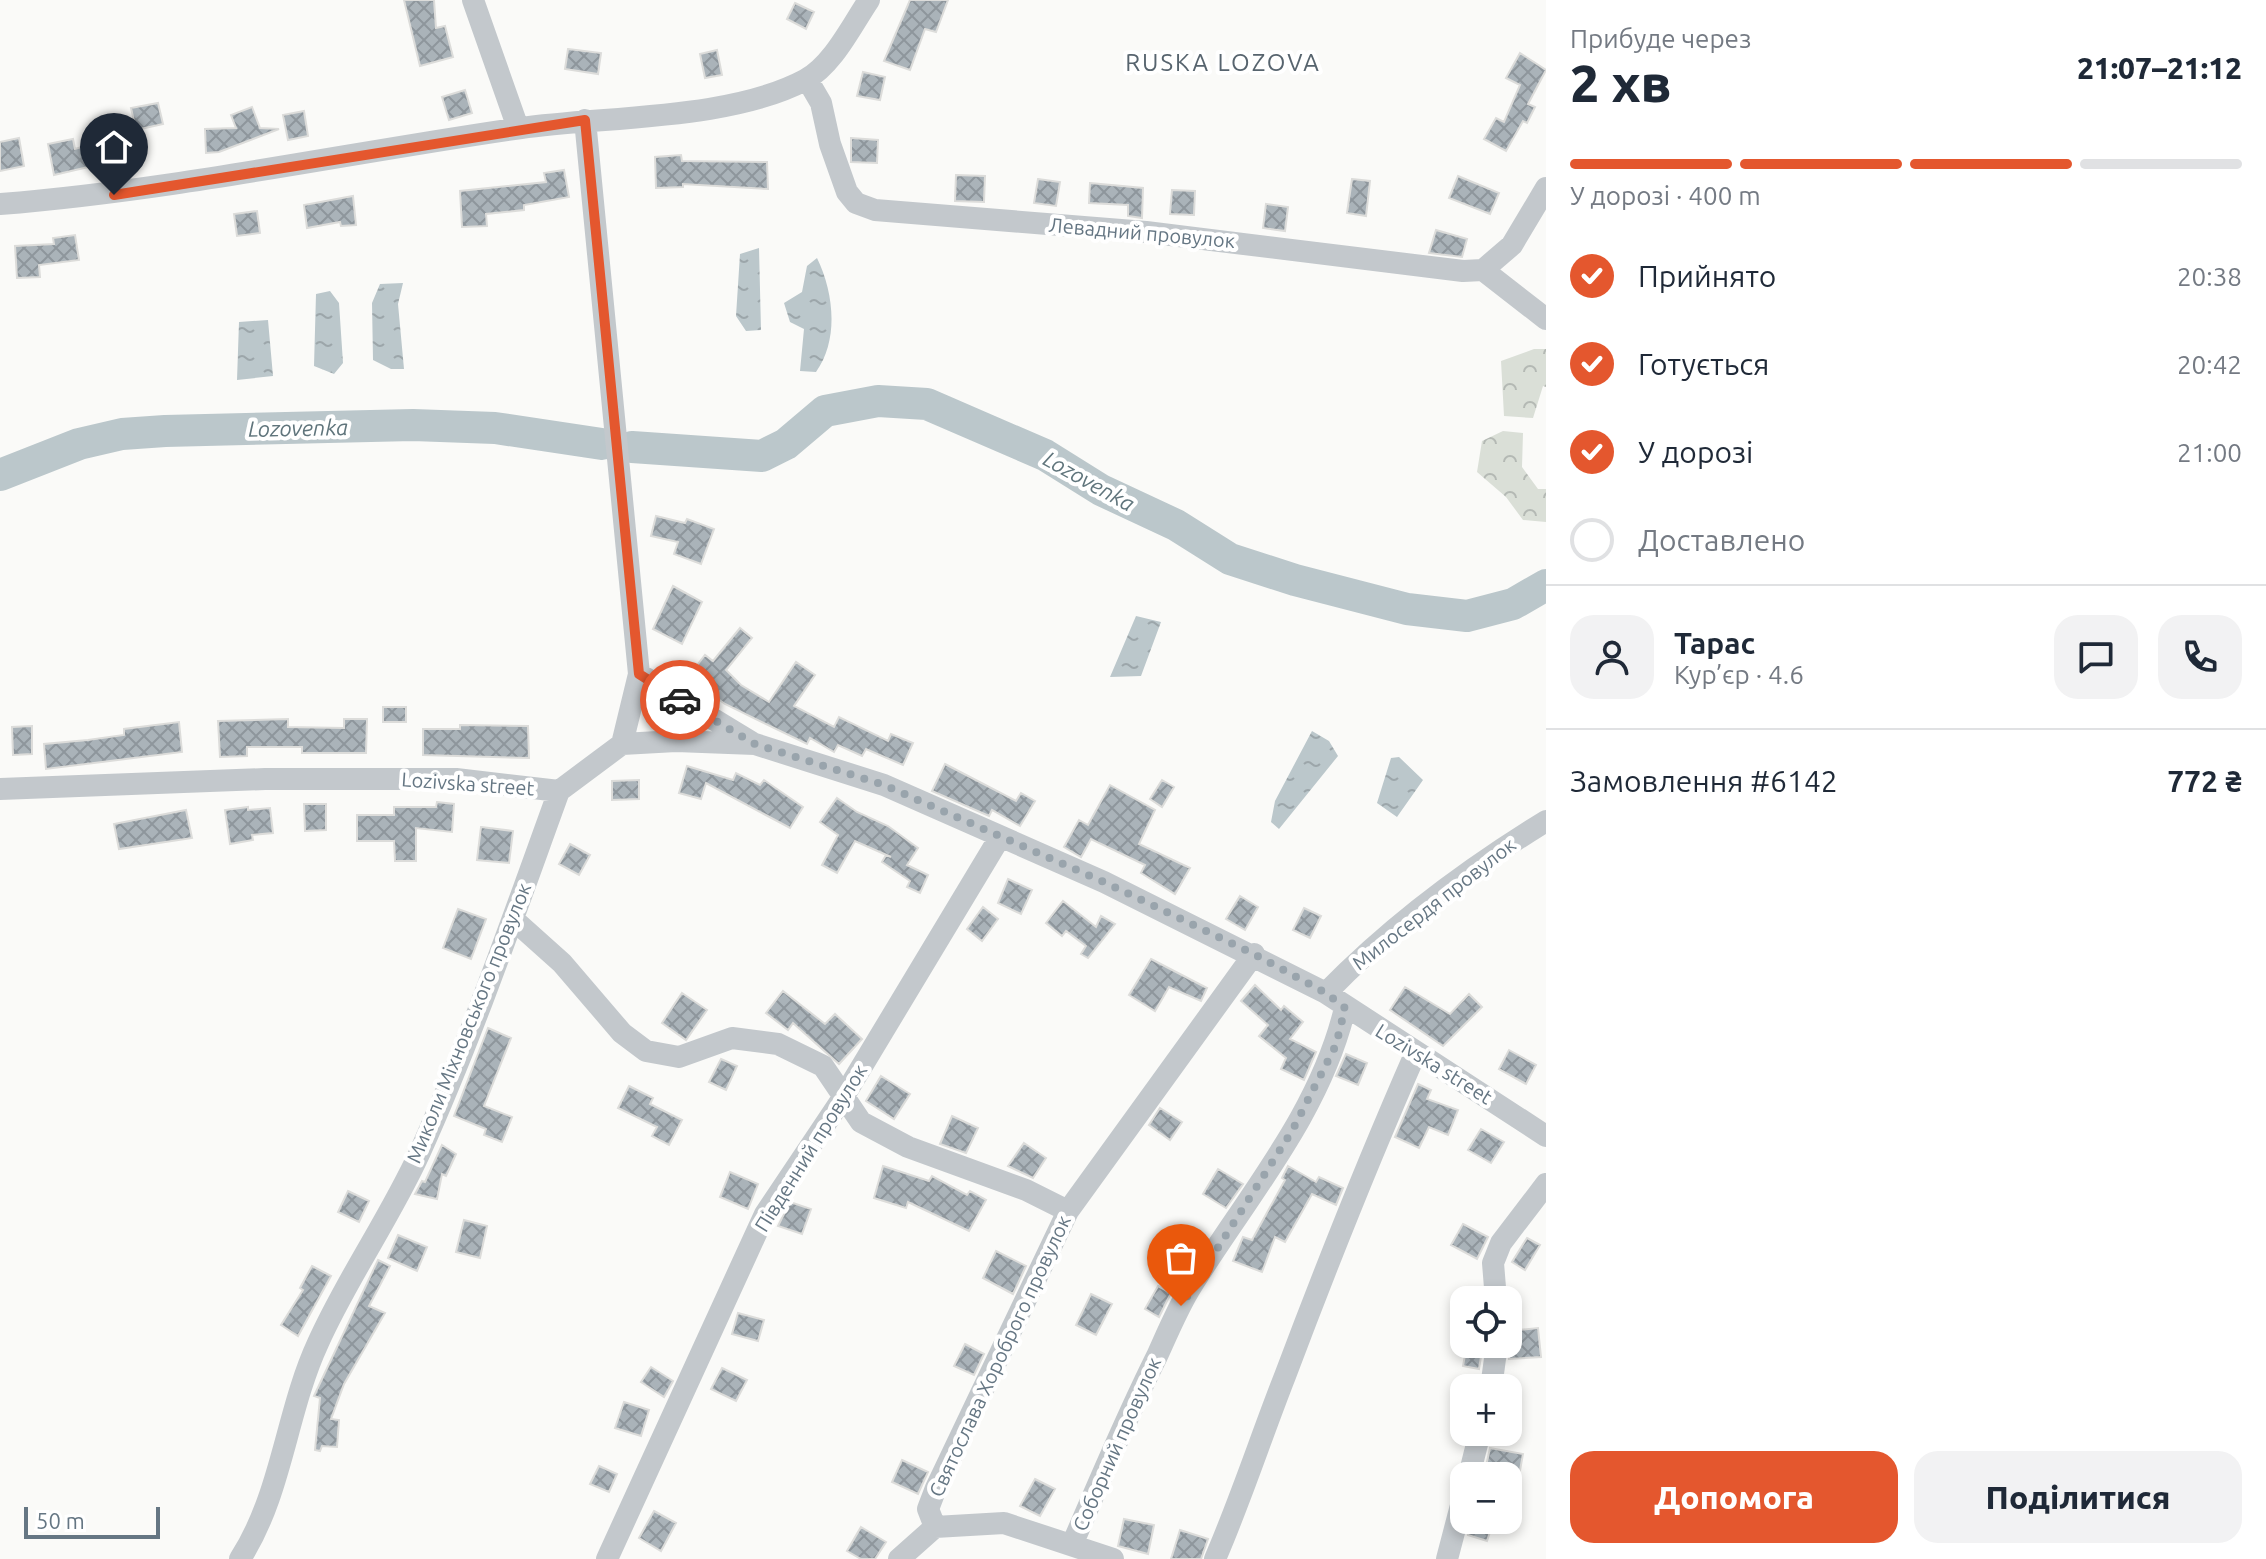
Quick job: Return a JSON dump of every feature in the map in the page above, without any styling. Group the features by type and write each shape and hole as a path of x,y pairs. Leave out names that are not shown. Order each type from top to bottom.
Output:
{"street":[{"path":"473,0 518,128"},
{"path":"0,204 114,195 518,128 751,101 807,79 825,63 869,0"},
{"name":"Левадний провулок","path":"807,79 821,103 830,144 847,192 856,203 875,210 1146,232 1463,271 1483,270"},
{"path":"585,120 639,674 622,744"},
{"path":"1546,188 1512,245 1483,270 1546,319"},
{"path":"639,674 755,744"},
{"name":"Lozivska street","path":"0,789 249,779 456,779 559,791 622,744 755,744 884,785 1104,882 1254,954 1326,993 1546,1136"},
{"name":"Миколи Міхновського провулок","path":"240,1559 250,1543 283,1454 317,1345 420,1153 514,920 559,791"},
{"name":"Милосердя провулок","path":"1326,993 1361,957 1437,897 1546,821"},
{"name":"Південний провулок","path":"607,1559 765,1214 844,1096 1000,837"},
{"path":"514,920 562,963 622,1033 646,1051 679,1057 732,1038 766,1041 802,1053 823,1066 861,1122 896,1141 1026,1190 1068,1211"},
{"name":"Святослава Хороброго провулок","path":"899,1559 935,1527 928,1509 936,1488 1068,1211 1254,954"},
{"name":"Соборний провулок","path":"1072,1545 1133,1403 1188,1292 1264,1180 1292,1131 1336,1045 1345,1008"},
{"path":"1215,1559 1249,1480 1354,1194 1416,1052"},
{"path":"1495,1286 1493,1263 1501,1243 1546,1184"},
{"path":"935,1527 1004,1523 1113,1559"},
{"path":"1447,1559 1454,1534"}],"green space":[{"path":"1534,349 1546,349 1546,387 1543,386 1533,418 1504,416 1501,361"},
{"path":"1503,431 1523,433 1522,467 1538,489 1546,489 1546,522 1523,520 1506,497 1477,472 1482,441"}],"water":[{"path":"759,248 761,330 746,331 736,316 740,254"},
{"path":"817,258 830,301 831,331 816,372 800,371 804,329 790,322 784,303 802,292 807,266"},
{"path":"403,283 398,304 404,369 391,369 373,360 372,303 380,284"},
{"path":"330,291 339,303 343,363 334,374 314,366 316,294"},
{"path":"268,320 273,376 237,380 239,322"},
{"path":"1136,616 1161,622 1141,676 1110,677"},
{"path":"1312,731 1329,741 1338,756 1279,829 1271,822 1275,801"},
{"path":"1399,757 1423,780 1397,817 1377,803 1391,758"}],"building":[{"path":"404,0 434,0 436,28 445,26 453,57 420,66"},
{"path":"910,0 948,0 936,32 925,29 910,70 884,61"},
{"path":"795,3 814,12 806,29 787,19"},
{"path":"568,49 601,53 598,74 565,69"},
{"path":"717,50 722,75 705,78 700,54"},
{"path":"1520,53 1546,70 1528,104 1535,107 1506,151 1484,139 1496,118 1504,122 1520,85 1506,78"},
{"path":"863,72 885,77 880,100 857,96"},
{"path":"465,90 472,113 449,120 442,97"},
{"path":"158,103 163,124 136,130 131,108"},
{"path":"252,107 260,128 279,129 219,152 206,153 205,129 236,128 231,115"},
{"path":"304,111 308,136 288,140 283,115"},
{"path":"19,138 24,166 0,171 0,142"},
{"path":"851,138 878,140 877,163 851,162"},
{"path":"73,139 75,149 108,139 114,161 54,175 48,144"},
{"path":"681,155 682,161 767,162 768,189 683,184 683,187 656,188 655,157"},
{"path":"564,170 569,197 524,205 524,210 486,214 487,226 462,227 460,191 546,182 544,173"},
{"path":"956,175 985,176 984,202 955,201"},
{"path":"1458,176 1499,193 1490,214 1449,198"},
{"path":"1038,179 1060,182 1056,206 1034,203"},
{"path":"1352,179 1370,181 1366,216 1347,213"},
{"path":"1090,183 1143,188 1142,218 1128,216 1128,205 1089,203"},
{"path":"1172,190 1195,191 1194,215 1170,214"},
{"path":"353,196 356,225 341,226 340,222 307,228 304,205"},
{"path":"1266,204 1288,207 1285,231 1263,228"},
{"path":"257,211 260,233 237,236 234,214"},
{"path":"1436,230 1467,239 1462,257 1429,253"},
{"path":"75,235 79,260 39,265 40,277 17,278 15,246 54,244 53,238"},
{"path":"656,516 685,523 687,519 714,529 701,564 674,554 678,542 651,536"},
{"path":"673,586 702,602 682,644 653,629"},
{"path":"740,628 752,638 726,670 741,685 769,702 796,662 815,675 794,706 834,727 839,717 888,741 891,734 913,743 903,765 866,749 862,756 838,745 834,752 810,738 807,744 725,704 688,677 705,655 713,661"},
{"path":"383,707 406,707 406,722 383,722"},
{"path":"288,719 288,727 344,728 344,719 367,719 366,753 302,753 302,747 247,747 247,756 220,757 218,721"},
{"path":"179,722 182,752 46,769 44,744 124,735 124,729"},
{"path":"460,725 528,726 529,758 423,755 423,729 460,729"},
{"path":"32,726 32,754 13,755 12,727"},
{"path":"945,764 1016,801 1021,793 1035,801 1020,826 992,810 989,816 932,791"},
{"path":"687,766 733,780 736,773 760,785 764,780 803,807 790,828 706,783 701,799 679,793"},
{"path":"639,780 639,799 612,800 612,781"},
{"path":"1162,780 1174,787 1162,807 1150,799"},
{"path":"1110,785 1155,810 1139,844 1190,868 1175,894 1141,873 1145,865 1091,839 1081,857 1064,847 1079,820 1088,825"},
{"path":"837,798 857,812 888,826 918,848 907,865 928,875 920,893 907,887 910,881 882,862 886,855 891,857 855,841 837,873 822,865 838,835 820,822"},
{"path":"437,802 454,804 452,832 416,828 416,861 395,861 394,841 357,841 357,815 394,815 394,807 436,807"},
{"path":"304,804 326,804 326,830 305,831"},
{"path":"248,807 248,810 270,808 273,833 252,835 253,840 230,844 225,810"},
{"path":"186,810 192,838 119,849 114,824"},
{"path":"481,827 513,831 509,863 477,860"},
{"path":"570,844 590,855 579,875 559,864"},
{"path":"1008,879 1032,890 1021,914 998,903"},
{"path":"1240,896 1258,907 1245,930 1226,919"},
{"path":"1063,901 1096,927 1101,916 1115,924 1088,958 1081,954 1086,946 1066,931 1062,936 1046,923"},
{"path":"983,907 998,919 982,941 967,929"},
{"path":"1304,908 1321,916 1310,938 1293,930"},
{"path":"458,909 486,919 471,959 443,948"},
{"path":"1151,959 1207,988 1201,1001 1169,987 1155,1011 1129,995"},
{"path":"1255,985 1281,1010 1284,1006 1303,1022 1290,1039 1316,1052 1304,1080 1281,1069 1286,1058 1259,1036 1268,1025 1241,1001"},
{"path":"1405,987 1450,1014 1469,994 1482,1007 1443,1046 1390,1010"},
{"path":"783,991 825,1024 835,1014 862,1039 839,1064 793,1023 788,1030 766,1013"},
{"path":"682,993 707,1010 686,1040 662,1023"},
{"path":"488,1028 511,1038 484,1106 512,1117 502,1142 484,1135 486,1129 454,1116"},
{"path":"1509,1050 1536,1065 1526,1084 1499,1069"},
{"path":"1346,1054 1367,1063 1358,1085 1336,1076"},
{"path":"721,1059 737,1066 726,1090 709,1082"},
{"path":"881,1076 910,1094 894,1119 866,1101"},
{"path":"1418,1084 1431,1090 1427,1099 1458,1110 1448,1135 1429,1127 1419,1148 1395,1137"},
{"path":"629,1086 653,1098 650,1104 682,1120 669,1145 652,1136 657,1127 618,1108"},
{"path":"1160,1108 1182,1122 1170,1140 1149,1125"},
{"path":"952,1116 978,1128 966,1153 940,1144"},
{"path":"1481,1129 1504,1142 1491,1163 1468,1150"},
{"path":"1024,1143 1046,1158 1033,1178 1008,1166"},
{"path":"442,1145 456,1154 446,1176 442,1174 437,1199 415,1194 422,1181 425,1182"},
{"path":"883,1166 929,1181 932,1176 967,1195 970,1191 986,1200 969,1231 908,1202 906,1208 874,1198"},
{"path":"1288,1166 1316,1182 1319,1177 1343,1188 1336,1205 1312,1194 1285,1242 1275,1237 1262,1272 1233,1261 1243,1237 1252,1240 1285,1180 1282,1178"},
{"path":"1218,1169 1243,1184 1226,1208 1203,1194"},
{"path":"730,1172 758,1184 748,1209 720,1197"},
{"path":"348,1191 369,1201 359,1222 338,1212"},
{"path":"790,1202 811,1209 802,1234 778,1226"},
{"path":"464,1220 487,1226 480,1258 456,1252"},
{"path":"1463,1224 1488,1237 1477,1259 1451,1245"},
{"path":"398,1235 427,1247 417,1271 388,1258"},
{"path":"1527,1238 1540,1245 1525,1270 1512,1262"},
{"path":"996,1251 1026,1266 1013,1294 983,1278"},
{"path":"378,1260 390,1266 369,1306 385,1313 344,1384 331,1419 339,1420 337,1447 322,1446 320,1451 315,1450 320,1398 314,1396"},
{"path":"312,1266 331,1276 298,1336 281,1325 303,1290 300,1288"},
{"path":"1158,1286 1171,1293 1159,1317 1145,1309"},
{"path":"1091,1294 1112,1304 1096,1335 1076,1325"},
{"path":"738,1313 764,1320 758,1341 732,1334"},
{"path":"1538,1328 1541,1357 1509,1359 1522,1358 1522,1330"},
{"path":"965,1344 984,1354 974,1375 954,1366"},
{"path":"1464,1358 1481,1358 1479,1369 1463,1366"},
{"path":"651,1367 673,1381 664,1397 641,1382"},
{"path":"722,1368 747,1380 736,1401 711,1389"},
{"path":"624,1402 649,1410 641,1436 615,1428"},
{"path":"1490,1448 1523,1454 1522,1462 1487,1462"},
{"path":"902,1460 928,1472 918,1494 892,1482"},
{"path":"599,1466 617,1474 609,1492 590,1484"},
{"path":"1035,1479 1055,1489 1040,1516 1020,1506"},
{"path":"654,1511 676,1523 661,1551 639,1538"},
{"path":"1124,1519 1154,1525 1148,1554 1118,1546"},
{"path":"861,1527 886,1542 875,1559 861,1559 847,1551"},
{"path":"1180,1530 1208,1539 1201,1559 1171,1559"},
{"path":"1468,1534 1489,1534 1487,1541"}],"waterway":[{"name":"Lozovenka","path":"632,447 762,456 786,444 825,411 878,401 927,404 1045,455 1101,490 1176,525 1230,559 1295,580 1407,609 1467,616 1513,604 1546,585"},
{"name":"Lozovenka","path":"0,475 79,444 122,434 165,431 413,425 495,428 602,444"}],"way so far":[{"path":"680,700 755,744 884,785 1104,882 1254,954 1326,993 1345,1008 1336,1045 1292,1131 1264,1180 1181,1306"}],"district":[{"name":"RUSKA LOZOVA","path":"1223,63"}],"route":[{"path":"114,195 518,128 585,120 639,674 680,700"}]}
